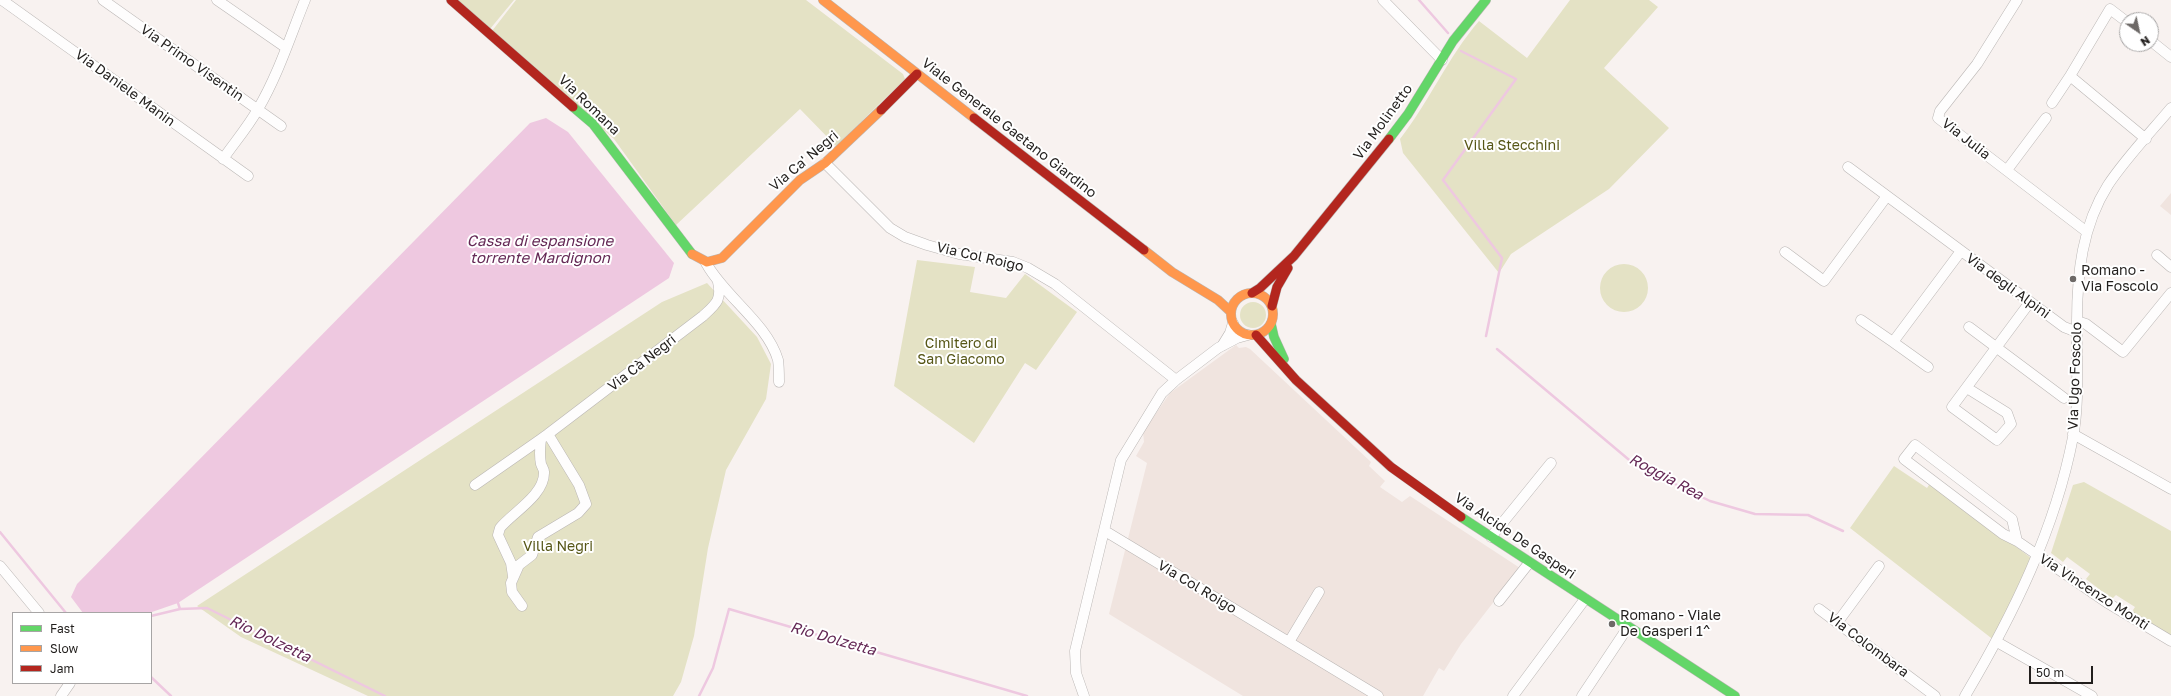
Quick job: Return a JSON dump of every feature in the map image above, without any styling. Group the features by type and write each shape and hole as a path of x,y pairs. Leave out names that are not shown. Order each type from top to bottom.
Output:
{"main road":[{"name":"Via Romana","path":"451,0 593,124 636,177 694,258 706,263"},
{"name":"Viale Generale Gaetano Giardino","path":"823,0 1179,276 1218,300 1231,312"},
{"name":"Via Molinetto","path":"1252,293 1260,288 1294,256 1366,169 1408,114 1453,41 1486,0"},
{"name":"Via Ca' Negri","path":"706,263 716,262 722,258 782,196 812,170 825,163 917,74"},
{"name":"Via Molinetto","path":"1272,306 1277,287 1294,256"},
{"name":"Viale Generale Gaetano Giardino","path":"1179,276 1223,294 1242,296"},
{"path":"1252,293 1264,296 1272,306 1273,318 1268,329 1252,335 1237,329 1233,323 1231,312 1237,300 1242,296 1252,293"},
{"name":"Via Alcide De Gasperi","path":"1271,324 1274,337 1296,380"},
{"name":"Via Alcide De Gasperi","path":"1252,335 1296,380 1391,467 1414,485 1529,563 1735,696"}],"street":[{"name":"Via Daniele Manin","path":"2,0 248,176"},
{"name":"Via Primo Visentin","path":"103,0 281,126"},
{"path":"217,0 285,47"},
{"path":"223,159 258,110 278,70 285,47 305,0"},
{"path":"1383,0 1442,60"},
{"name":"Via Julia","path":"2017,0 1976,64 1940,111 1938,118 2087,232"},
{"path":"2052,103 2110,9 2119,16"},
{"path":"2159,47 2171,56"},
{"path":"2070,76 2146,139"},
{"name":"Via Ugo Foscolo","path":"1965,696 1997,642 2020,597 2037,556 2062,483 2073,434 2077,403 2078,274 2087,232 2108,185 2171,108"},
{"path":"2007,170 2046,118"},
{"name":"Via Col Roigo","path":"825,163 890,228 905,237 927,245 959,254 1013,262 1028,268 1055,284 1176,380"},
{"name":"Via degli Alpini","path":"1848,167 2064,327 2077,327 2086,324 2126,355 2171,293"},
{"path":"1785,252 1824,281 1887,196"},
{"name":"Via degli Alpini","path":"1893,342 1961,251"},
{"path":"2157,255 2171,267"},
{"path":"706,263 718,282 770,342 778,361 779,382"},
{"name":"Via Cà Negri","path":"475,485 544,436 704,316 717,302 720,292 718,282"},
{"path":"1968,388 2007,413 2010,418 2011,424 1997,440 1952,407 1968,388 1996,347 2030,302"},
{"path":"1861,320 1928,367"},
{"path":"1221,347 1229,334 1233,323"},
{"path":"1969,327 2064,398"},
{"path":"1084,696 1076,673 1075,651 1121,460 1162,393 1176,380 1221,347 1237,338 1252,335"},
{"path":"2073,434 2171,489"},
{"path":"513,576 519,565 532,555 538,537 578,513 586,504 579,485 544,436"},
{"path":"522,606 512,592 513,576 511,563 498,534 500,528 531,498 543,479 544,471 541,464 540,452 544,436"},
{"name":"Via Vincenzo Monti","path":"2017,541 2012,519 1915,445 1904,459 2002,534 2017,541 2125,615 2171,641"},
{"path":"1491,538 1551,462"},
{"path":"2002,534 2007,533 2014,528"},
{"name":"Via Col Roigo","path":"1105,531 1378,696"},
{"path":"1498,601 1529,563"},
{"path":"0,566 38,612"},
{"path":"1837,623 1879,566"},
{"path":"1289,642 1318,592"},
{"path":"1513,696 1585,599"},
{"name":"Via Colombara","path":"1819,609 1935,696"},
{"path":"1582,696 1628,627"},
{"path":"1997,642 2092,696"},
{"path":"62,696 69,684"}],"shaded area":[{"path":"2171,193 2171,215 2160,206"},
{"path":"1236,345 1239,348 1246,347 1250,349 1371,462 1369,466 1385,481 1380,487 1402,502 1410,496 1520,568 1461,644 1444,671 1439,668 1423,696 1243,696 1109,614 1147,463 1136,456 1144,442 1143,432 1170,393"}],"green space":[{"path":"458,0 514,0 490,29"},
{"path":"516,0 806,0 903,74 905,79 836,146 800,109 676,225 614,139 492,31"},
{"name":"Villa Stecchini","path":"1570,0 1649,0 1658,7 1604,68 1669,128 1609,189 1511,254 1499,273 1403,153 1400,139 1458,49 1479,21 1527,58"},
{"name":"Cimitero di San Giacomo","path":"917,260 975,267 970,292 1006,298 1025,274 1077,312 1036,370 1025,363 974,443 894,386"},
{"path":"1619,264 1629,264 1641,271 1648,283 1648,293 1641,305 1629,312 1619,312 1611,308 1604,301 1600,293 1600,283 1604,275 1611,268"},
{"name":"Villa Negri","path":"707,283 757,337 771,364 766,399 726,470 708,548 694,636 681,682 673,696 368,696 241,637 197,606 662,302"},
{"path":"1253,302 1262,306 1266,315 1262,324 1253,328 1244,324 1240,315 1244,306"},
{"path":"1894,466 1927,488 1931,482 2031,558 1995,641 1850,528"},
{"path":"2084,482 2171,531 2171,637 2134,613 2133,610 2135,607 2116,595 2112,599 2086,579 2090,574 2067,557 2063,562 2051,553 2073,485"}],"water":[{"name":"Cassa di espansione torrente Mardignon","path":"546,118 568,132 674,263 669,278 178,603 152,612 82,612 71,597 77,584 530,123"}],"waterway":[{"name":"Roggia Rea","path":"1419,0 1448,33"},
{"name":"Roggia Rea","path":"1461,51 1516,79 1443,180 1502,258 1486,336"},
{"name":"Roggia Rea","path":"1497,349 1634,464 1710,501 1755,514 1808,515 1843,531"},
{"path":"0,532 65,612"},
{"name":"Rio Dolzetta","path":"178,603 180,609"},
{"name":"Rio Dolzetta","path":"152,616 180,609 207,608 385,696"},
{"name":"Rio Dolzetta","path":"699,696 713,668 729,609 1027,696"},
{"path":"152,678 171,696"}],"traffic: fast":[{"path":"1389,139 1408,114 1453,41 1486,0"},
{"path":"573,107 593,124 692,254"},
{"path":"1271,324 1274,337 1284,359"},
{"path":"1461,517 1735,696"}],"traffic: slow":[{"path":"823,0 974,118"},
{"path":"692,254 707,262 722,258 800,180 825,163 881,110"},
{"path":"1144,250 1172,272 1218,300 1231,312"},
{"path":"1248,293 1256,293 1267,299 1273,310 1273,314 1273,318 1267,329 1256,335 1248,335 1237,329 1231,318 1231,310 1237,299 1248,293"}],"traffic: jam":[{"path":"451,0 573,107"},
{"path":"881,110 917,74"},
{"path":"974,118 1144,250"},
{"path":"1252,293 1260,288 1294,256 1389,139"},
{"path":"1272,306 1277,287 1288,268"},
{"path":"1256,335 1296,380 1391,467 1461,517"}],"place":[{"name":"Romano - Via Foscolo","path":"2073,279"},
{"name":"Romano - Viale De Gasperi 1^","path":"1612,624"}]}
